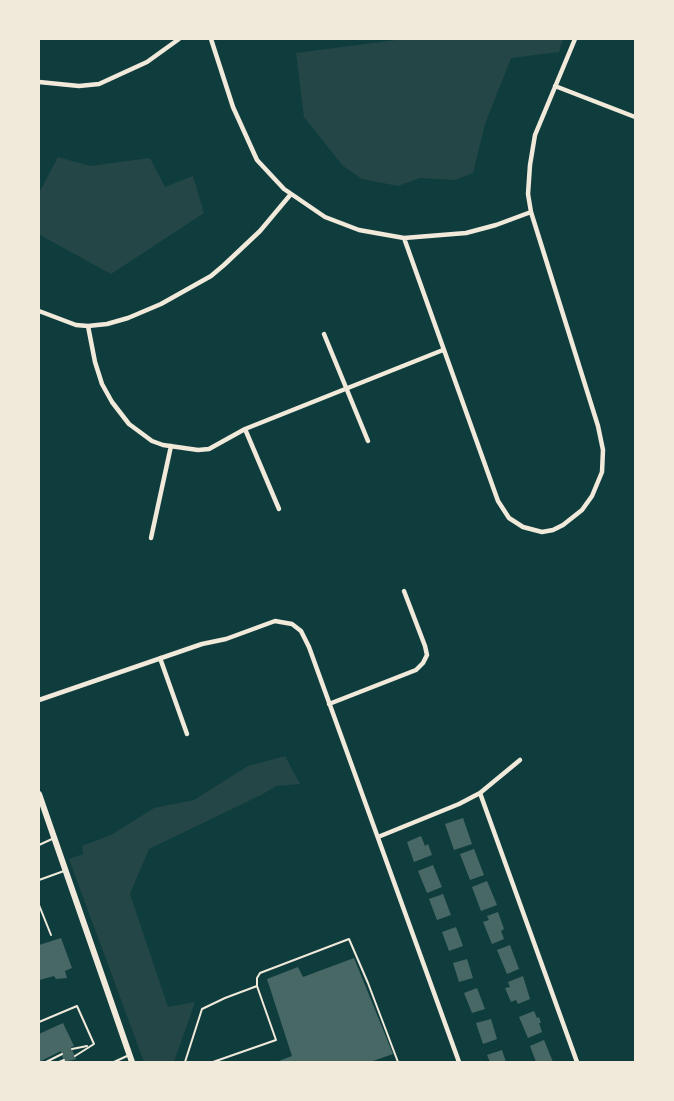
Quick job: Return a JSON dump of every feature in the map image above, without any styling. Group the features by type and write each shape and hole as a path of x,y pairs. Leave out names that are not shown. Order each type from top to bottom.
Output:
{"main road":[{"path":"39,794 131,1059"}],"street":[{"path":"39,82 79,86 99,84 147,62 179,39"},
{"path":"211,39 233,107 258,160 284,189 325,217 359,230 404,238 466,233 531,212"},
{"path":"404,238 498,501 509,518 523,527 542,532 553,530 573,519 582,510 598,484 604,462 603,450 598,426 531,212 528,194 531,152 535,135 575,39"},
{"path":"555,86 635,117"},
{"path":"39,311 76,325 107,324 128,318 184,293 211,276 260,231 291,194"},
{"path":"88,326 102,384 129,424 152,441 198,450 209,449 245,429 443,350"},
{"path":"324,334 368,441"},
{"path":"245,429 279,509"},
{"path":"151,538 171,446"},
{"path":"329,704 416,670 423,663 427,655 425,646 404,591"},
{"path":"39,700 275,621 292,624 301,631 309,647 459,1062"},
{"path":"160,658 187,734"},
{"path":"378,837 480,793 520,760"},
{"path":"480,793 577,1062"}],"lane":[{"path":"39,844 55,837"},
{"path":"39,880 66,870"},
{"path":"39,904 51,935"},
{"path":"213,1062 276,1040 256,986 260,974 349,939 398,1062"},
{"path":"185,1062 202,1009 256,986"},
{"path":"39,1022 77,1006 94,1044 75,1056"},
{"path":"72,1049 90,1046"},
{"path":"46,1062 62,1054"},
{"path":"114,1062 131,1059"},
{"path":"59,1062 64,1060"}],"shaded area":[{"path":"404,39 563,39 559,52 511,58 485,124 473,173 455,180 420,178 398,186 362,179 343,166 304,117 296,53"},
{"path":"58,157 90,166 150,158 165,187 193,176 204,213 111,274 40,235 39,193"},
{"path":"285,756 300,784 276,786 149,849 130,894 168,1007 195,1002 174,1062 144,1062 69,859 83,854 82,846 111,835 154,808 194,800 248,766"}],"building":[{"path":"463,818 472,844 454,850 445,824"},
{"path":"421,836 425,846 428,844 432,855 414,862 407,842"},
{"path":"474,849 484,875 470,880 460,854"},
{"path":"433,865 442,887 427,893 418,871"},
{"path":"487,881 497,905 481,911 472,887"},
{"path":"443,894 451,915 437,920 429,899"},
{"path":"498,912 504,929 501,931 504,939 492,944 483,922 489,920 487,916"},
{"path":"456,927 463,946 449,951 442,932"},
{"path":"61,938 72,968 65,971 67,978 56,979 54,976 39,980 39,945"},
{"path":"510,945 519,969 507,974 497,950"},
{"path":"354,958 393,1054 370,1062 276,1062 292,1056 267,979 298,967 303,977"},
{"path":"467,959 473,978 459,982 453,963"},
{"path":"523,976 530,999 518,1004 516,1000 511,1002 505,988 510,987 508,982"},
{"path":"477,988 485,1009 472,1013 464,993"},
{"path":"534,1011 537,1018 539,1017 542,1032 528,1038 519,1017"},
{"path":"491,1019 497,1039 483,1044 476,1023"},
{"path":"63,1023 74,1046 71,1047 76,1059 64,1062 61,1051 39,1062 39,1034"},
{"path":"544,1040 553,1062 536,1062 530,1046"},
{"path":"502,1050 506,1062 490,1062 487,1055"}]}
